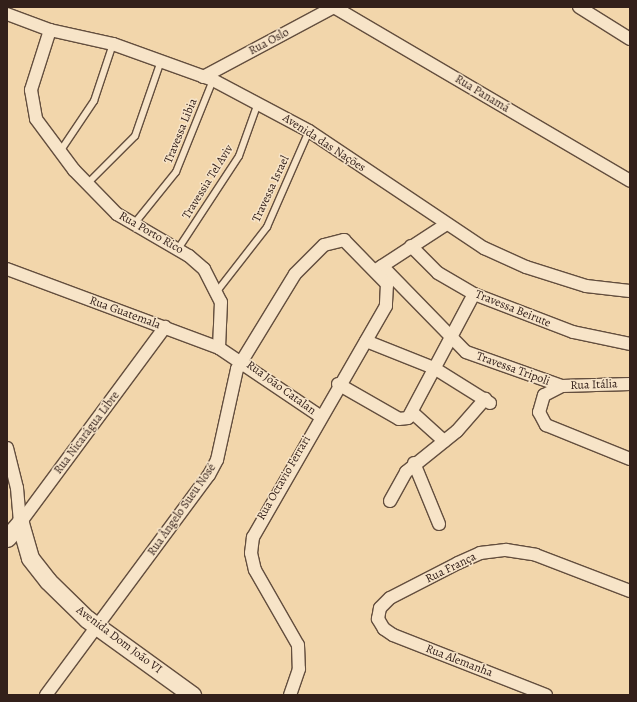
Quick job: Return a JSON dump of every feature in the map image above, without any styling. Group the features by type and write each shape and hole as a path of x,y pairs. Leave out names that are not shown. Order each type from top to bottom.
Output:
{"street":[{"name":"Rua Oslo","path":"208,78 334,7"},
{"name":"Rua Panamá","path":"334,7 630,181"},
{"path":"579,7 630,39"},
{"name":"Avenida das Nações","path":"7,14 50,30 113,44 208,78 258,102 309,131 445,225 526,267 586,286 630,292"},
{"name":"Rua Porto Rico","path":"50,30 31,90 33,111 59,153 87,184 134,225 178,249 198,263 218,290 223,310 219,348"},
{"path":"379,268 445,225"},
{"name":"Rua Ângelo Sueu Nosé","path":"46,695 209,476 217,460 234,376 242,360 295,274 324,245 344,240 379,268"},
{"name":"Travessa Beirute","path":"411,246 438,273 474,294 566,330 630,344"},
{"name":"Travessa Tripoli","path":"379,268 451,333 457,345 481,359 562,386"},
{"name":"Rua Octavio Ferrari","path":"290,695 299,669 298,645 262,585 251,553 260,520 338,384 366,341 388,294 387,284 379,268"},
{"name":"Rua Guatemala","path":"7,269 165,327 219,348 242,360"},
{"path":"338,384 398,419 413,413 451,333 474,294"},
{"name":"Rua Nicarágua Libre","path":"7,538 20,523 165,327"},
{"path":"366,341 434,368 488,401 444,441 414,463 390,502"},
{"name":"Rua João Catalan","path":"242,360 320,416"},
{"name":"Rua Itália","path":"630,384 562,386 544,395 540,403 539,412 546,425 630,459"},
{"path":"413,413 444,441"},
{"name":"Avenida Dom João VI","path":"7,448 17,488 23,541 40,572 87,619 192,695"},
{"path":"414,463 440,524"},
{"name":"Rua França","path":"378,619 380,608 390,598 480,554 506,550 536,555 630,591"},
{"name":"Rua Alemanha","path":"378,619 384,629 393,635 546,695"}],"lane":[{"path":"59,153 94,101 113,44"},
{"path":"87,184 131,143 161,61"},
{"name":"Travessa Libia","path":"134,225 176,172 208,78"},
{"name":"Travessia Tel Aviv","path":"178,249 239,156 258,102"},
{"name":"Travessa Israel","path":"218,290 267,227 309,131"}]}
